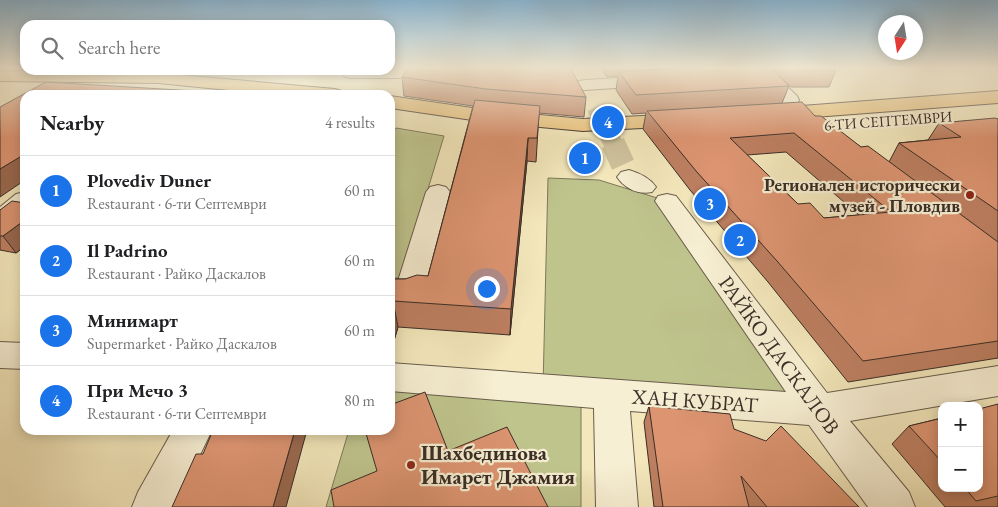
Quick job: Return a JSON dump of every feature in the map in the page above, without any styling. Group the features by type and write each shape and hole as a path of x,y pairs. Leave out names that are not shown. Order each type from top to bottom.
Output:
{"main road":[{"name":"6-ТИ СЕПТЕМВРИ","path":"998,97 761,122 827,129 998,113"},
{"path":"395,103 486,116 583,125 699,126 597,136 542,132 395,115"}],"street":[{"path":"778,91 790,100"},
{"name":"РАЙКО ДАСКАЛОВ","path":"647,188 894,507"},
{"path":"395,291 410,292 438,192"},
{"path":"0,220 20,203"},
{"path":"0,355 20,356"},
{"name":"ХАН КУБРАТ","path":"395,377 819,410 998,381"},
{"path":"611,395 616,507"},
{"path":"153,507 191,435"}],"green space":[{"path":"395,129 444,136 401,278 395,278"},
{"path":"548,178 599,180 667,201 819,410 543,388"},
{"path":"395,389 581,405 581,507 326,507 348,435 395,435"}],"building":[{"path":"507,91 583,91 586,97"},
{"path":"633,91 710,91 636,95"},
{"path":"20,96 20,157 0,169 0,107"},
{"path":"475,100 540,106 537,138 528,138 511,309 395,301 395,279 405,279 417,275 428,276"},
{"path":"802,102 815,116 821,116 861,147 868,146 998,242 998,341 863,361 696,171 647,111","holes":["794,133 891,212 824,218 810,203 798,204 730,138"]},
{"name":"Регионален исторически музей - Пловдив","path":"998,119 998,211 899,143 961,137 939,123"},
{"path":"12,201 20,202 20,224 3,236 0,236 0,210"},
{"name":"Шахбединова Имарет Джамия","path":"425,392 448,451 507,427 548,507 334,507 331,490 377,471 366,435 395,435 395,403"},
{"path":"998,404 998,496 976,501 968,492 983,492 983,408"},
{"path":"649,406 730,414 734,429 766,441 781,426 859,507 767,507 741,476 749,507 663,507"},
{"path":"938,419 938,458 909,426"},
{"path":"211,435 294,435 273,507 172,507 196,454 203,454"}],"tunnel":[{"path":"596,107 613,144"},
{"path":"613,143 625,169"}],"place":[{"name":"При Мечо 3","path":"608,122"},
{"name":"Plovediv Duner","path":"585,158"},
{"name":"Регионален исторически музей - Пловдив","path":"970,195"},
{"name":"Минимарт","path":"710,204"},
{"name":"Il Padrino","path":"740,240"},
{"name":"Шахбединова Имарет Джамия","path":"411,465"}]}
